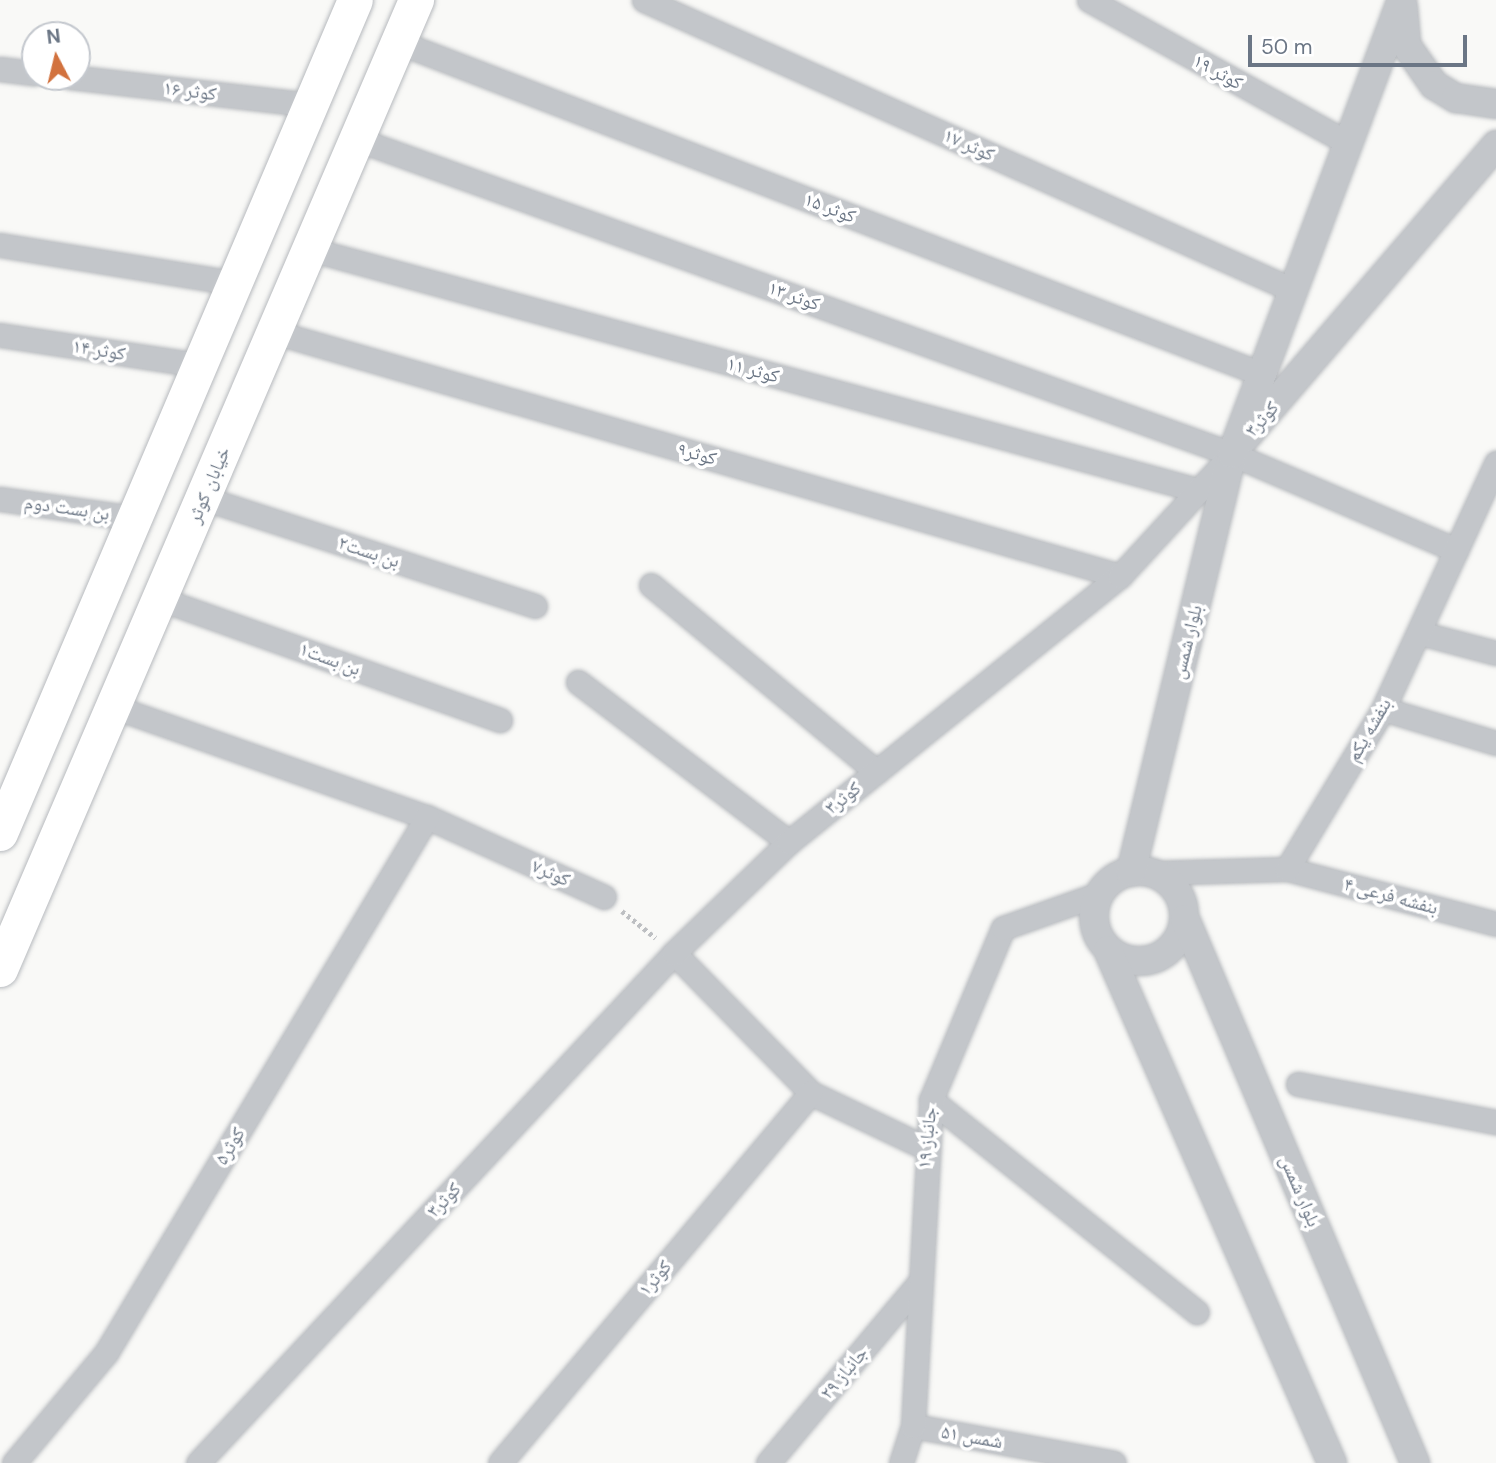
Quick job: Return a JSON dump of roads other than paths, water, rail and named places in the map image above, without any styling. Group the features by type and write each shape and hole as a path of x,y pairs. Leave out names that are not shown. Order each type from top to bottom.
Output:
{"main road":[{"path":"0,833 355,0"},
{"name":"خیابان کوثر","path":"0,969 416,0"}],"street":[{"name":"کوثر ۱۷","path":"644,0 1293,290"},
{"name":"کوثر ۱۹","path":"1089,0 1348,143"},
{"name":"بلوار شمس","path":"1142,872 1232,454 1403,0"},
{"path":"1403,0 1406,45 1417,67 1456,98 1496,104"},
{"name":"کوثر ۱۵","path":"398,42 1262,373"},
{"path":"0,69 21,71"},
{"name":"کوثر ۱۶","path":"91,79 311,105"},
{"name":"کوثر ۱۳","path":"356,139 1232,454 1456,550"},
{"name":"کوثر۳","path":"203,1461 674,953 789,842 1120,576 1232,454 1496,145"},
{"path":"0,245 234,283"},
{"name":"کوثر ۱۱","path":"309,249 1197,490"},
{"name":"کوثر۹","path":"274,332 1120,576"},
{"name":"کوثر ۱۴","path":"0,335 198,365"},
{"name":"بنفشه یکم","path":"1287,869 1382,709 1420,633 1496,463"},
{"name":"بن بست۲","path":"203,498 534,606"},
{"name":"بن بست دوم","path":"0,499 133,518"},
{"path":"651,585 877,772"},
{"name":"بن بست۱","path":"160,599 500,720"},
{"path":"1420,633 1496,653"},
{"path":"578,682 789,842"},
{"name":"کوثر۷","path":"114,708 427,817 604,897"},
{"path":"1382,709 1496,743"},
{"name":"کوثر۵","path":"14,1463 106,1353 427,817"},
{"path":"1287,869 1142,872 1099,894 1095,923 1332,1463"},
{"name":"بنفشه فرعی ۴","path":"1287,869 1496,924"},
{"path":"1108,950 1146,961 1172,946 1185,919 1169,883 1142,872"},
{"name":"جانباز ۱۹","path":"901,1463 913,1426 924,1147 931,1100 1003,928 1099,894"},
{"name":"بلوار شمس","path":"1185,919 1415,1463"},
{"path":"674,953 811,1093 924,1147"},
{"path":"1298,1084 1496,1122"},
{"name":"کوثر۱","path":"500,1463 811,1093"},
{"path":"931,1100 1197,1312"},
{"name":"جانباز ۲۹","path":"768,1463 919,1283"},
{"path":"884,1463 913,1426"},
{"name":"شمس ۵۱","path":"913,1426 1114,1463"}]}
